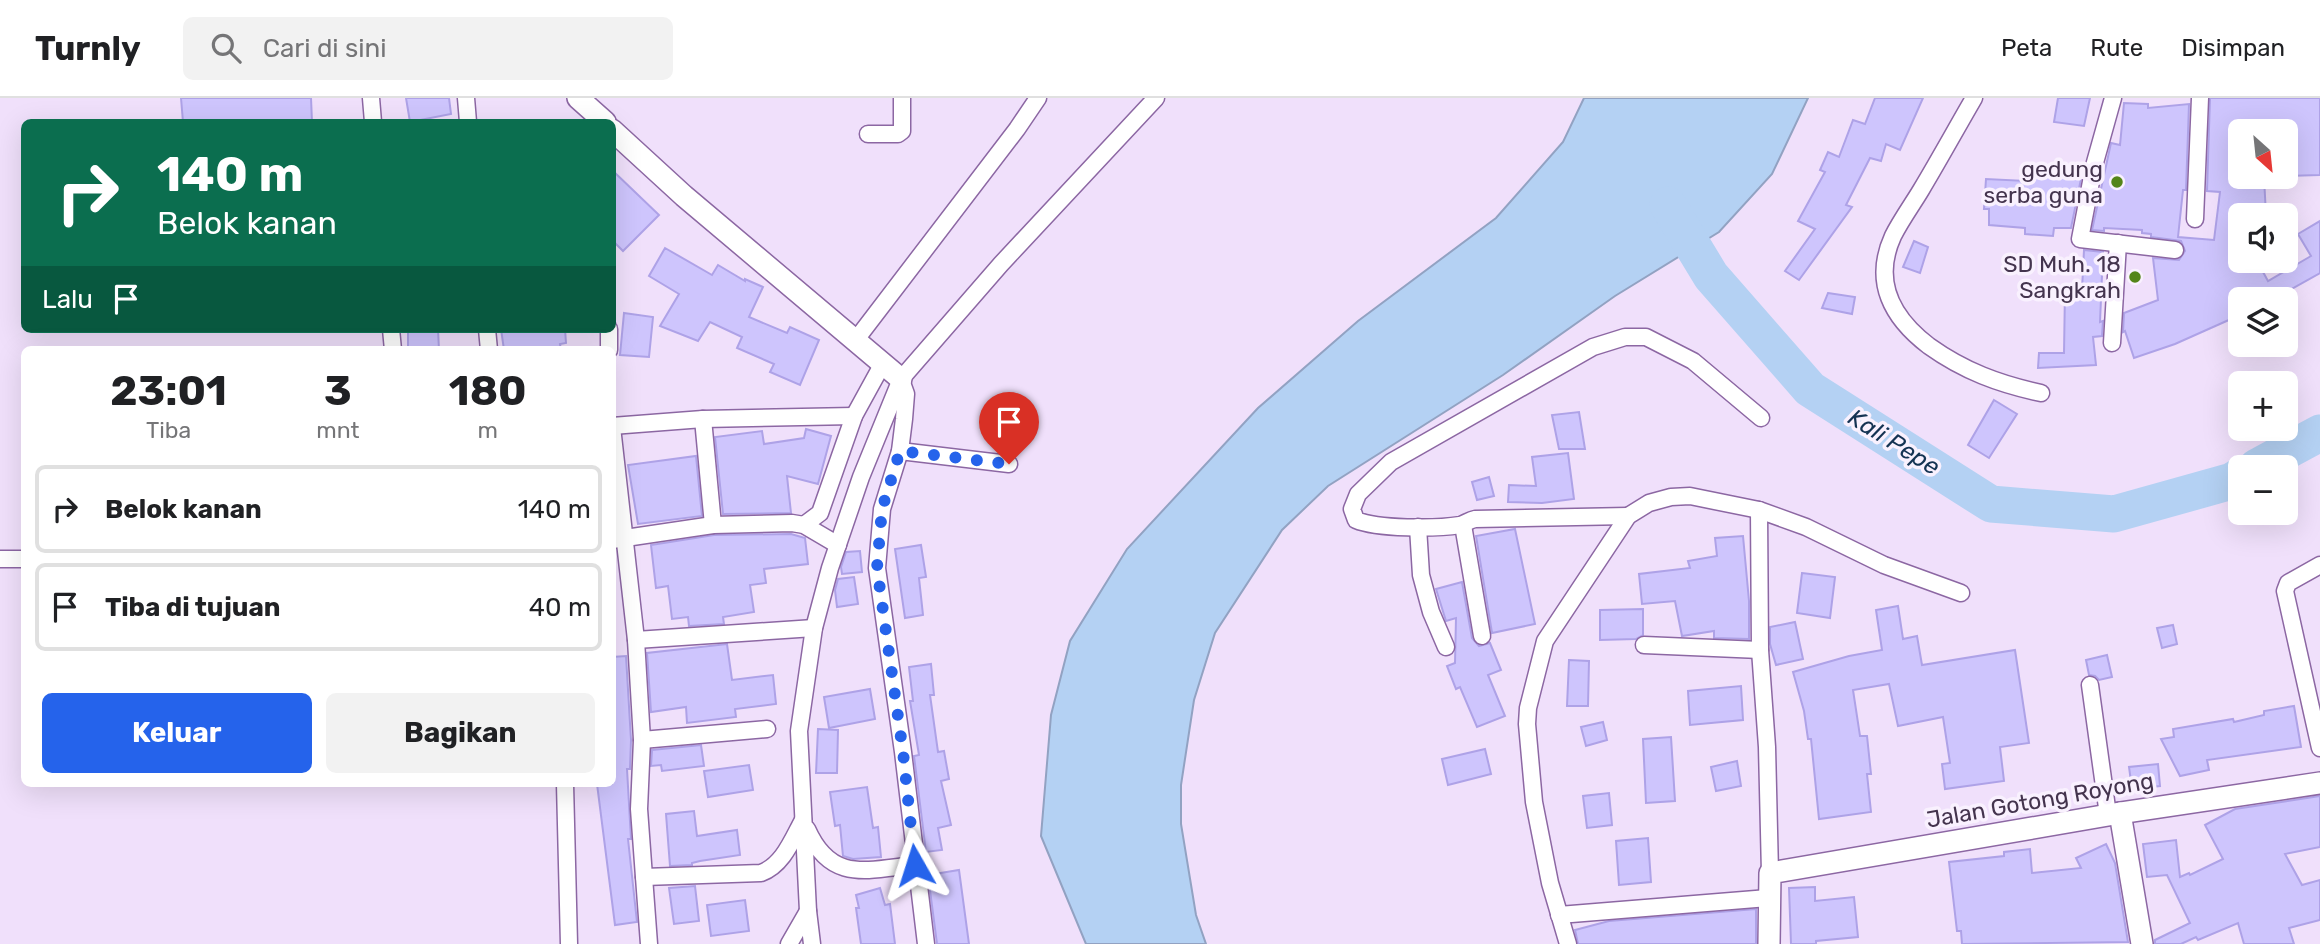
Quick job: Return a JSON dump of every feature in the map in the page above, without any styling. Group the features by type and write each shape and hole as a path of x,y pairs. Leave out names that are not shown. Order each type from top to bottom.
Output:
{"main road":[{"path":"578,98 602,119"},
{"path":"616,134 684,196 901,379"},
{"name":"Jalan Gotong Royong","path":"1770,873 2114,814 2320,783"},
{"path":"2114,814 2142,944"},
{"path":"1769,944 1770,873"}],"street":[{"path":"371,98 373,119"},
{"path":"466,98 468,119"},
{"path":"868,134 898,134 902,131 902,98"},
{"path":"855,341 1038,98"},
{"path":"812,944 799,731 814,628 861,477 901,379 1001,264 1156,98"},
{"path":"1974,98 1893,237 1884,270 1888,299 1898,318 1914,335 1946,358 1979,376 2041,393"},
{"path":"2113,98 2094,166 2080,236 2084,241 2175,250"},
{"path":"2195,219 2200,98"},
{"path":"2112,343 2118,243"},
{"path":"1628,516 1475,519 1463,525 1418,527 1367,525 1356,520 1352,509 1358,494 1391,462 1593,347 1625,337 1646,337 1693,361 1761,418"},
{"path":"804,525 820,513 854,416 882,365"},
{"path":"901,379 906,394 900,451 882,509 877,568 926,944"},
{"path":"616,426 704,419 854,416"},
{"path":"704,419 713,525"},
{"path":"900,451 1009,464"},
{"path":"616,482 620,539 636,640 642,740 639,800 649,944"},
{"path":"1568,944 1545,864 1534,802 1528,708 1545,641 1628,516 1649,503 1671,497 1690,496 1759,510 1807,527 1884,565 1961,593"},
{"path":"1759,510 1760,650 1768,747 1770,873"},
{"path":"620,539 713,525 804,525 838,545"},
{"path":"1463,525 1482,636"},
{"path":"1418,527 1421,575 1431,612 1446,647"},
{"path":"0,559 21,559"},
{"path":"2320,565 2288,583 2285,592 2320,748"},
{"path":"636,640 814,628"},
{"path":"1644,645 1760,650"},
{"path":"2090,685 2114,814"},
{"path":"642,740 767,729"},
{"path":"565,787 569,944"},
{"path":"803,820 814,844 839,867 854,871 915,865"},
{"path":"644,877 761,873 771,870 779,863 803,820"},
{"path":"1559,915 1768,898"},
{"path":"789,944 808,911"}],"water":[{"path":"1584,98 1808,98 1772,174 1719,232 1615,296 1503,375 1328,486 1282,530 1215,633 1194,700 1181,785 1181,824 1196,915 1206,944 1086,944 1041,836 1051,715 1070,641 1127,549 1258,408 1358,321 1496,218 1563,142"}],"building":[{"path":"181,98 311,98 312,119 183,119"},
{"path":"406,98 449,98 451,114 410,119"},
{"path":"1875,98 1923,98 1900,150 1886,144 1881,161 1870,158 1846,205 1852,207 1799,280 1785,271 1815,229 1798,221 1825,172 1820,170 1828,152 1839,157 1853,120 1865,124"},
{"path":"2058,98 2090,98 2084,126 2054,122"},
{"path":"2210,98 2320,98 2320,175 2298,176 2298,119 2228,119 2228,189 2265,189 2265,203 2228,203 2228,273 2264,273 2268,281 2282,273 2298,273 2298,264 2311,256 2298,234 2320,221 2320,273 2295,287 2228,287 2228,320 2175,344 2134,358 2125,331 2123,332 2124,313 2158,300 2153,258 2179,260 2185,251 2181,241 2151,237 2151,234 2142,233 2142,230 2092,230 2111,143 2120,145 2124,103 2148,104 2148,108 2189,104 2186,190 2183,190 2178,237 2214,240 2220,192 2207,191"},
{"path":"2026,173 2082,174 2071,228 2054,228 2053,236 2025,234 2025,228 1989,225 1989,209 1984,209 1986,179 2026,181"},
{"path":"616,174 659,215 623,251 616,244"},
{"path":"1914,241 1928,247 1920,273 1903,267"},
{"path":"665,248 712,275 718,265 745,281 763,287 749,317 787,333 790,327 819,340 800,385 770,372 774,364 737,348 742,337 710,322 698,341 660,326 679,294 649,276"},
{"path":"2084,250 2103,252 2100,322 2103,321 2102,336 2093,337 2096,365 2038,368 2039,353 2064,353 2065,290 2082,290"},
{"path":"1828,293 1855,297 1852,314 1822,308"},
{"path":"624,313 653,317 649,357 620,355"},
{"path":"408,333 438,333 439,346 408,346"},
{"path":"502,333 565,333 566,343 560,346 503,346"},
{"path":"1994,400 2017,414 1989,458 1968,445"},
{"path":"1579,412 1585,449 1559,449 1552,415"},
{"path":"806,429 831,436 818,484 787,476 791,513 723,514 715,437 762,431 764,444 804,438"},
{"path":"1568,453 1574,499 1542,503 1508,502 1509,485 1536,486 1532,457"},
{"path":"696,456 702,516 638,524 628,465"},
{"path":"1489,477 1494,496 1477,500 1472,482"},
{"path":"1515,529 1535,624 1492,633 1476,536"},
{"path":"791,534 805,538 808,564 764,569 766,583 750,585 754,612 723,617 724,624 689,626 688,617 672,619 668,586 656,588 651,545 714,535"},
{"path":"1743,536 1749,601 1749,639 1714,638 1714,631 1682,636 1675,601 1642,604 1639,574 1690,568 1688,561 1717,556 1715,538"},
{"path":"921,545 926,577 919,578 923,615 905,618 895,549"},
{"path":"860,551 862,572 842,574 841,567 846,552"},
{"path":"1802,573 1835,577 1830,618 1797,613"},
{"path":"854,577 858,604 837,607 835,590 838,579"},
{"path":"1462,582 1472,638 1479,646 1490,643 1501,670 1488,675 1505,716 1477,727 1460,687 1456,689 1447,666 1455,663 1456,618 1446,621 1436,589"},
{"path":"1898,606 1903,639 1917,636 1922,665 2015,650 2029,743 2000,747 2004,781 1945,789 1942,764 1950,763 1943,717 1898,726 1889,684 1853,690 1860,736 1867,736 1871,812 1819,819 1811,739 1808,739 1804,711 1793,672 1882,650 1876,610"},
{"path":"1643,609 1643,635 1636,639 1600,640 1600,610"},
{"path":"1795,622 1803,659 1776,665 1770,644 1770,627"},
{"path":"2173,625 2177,644 2162,648 2157,628"},
{"path":"727,644 732,680 773,675 776,704 735,709 736,717 687,723 686,707 651,712 647,653"},
{"path":"2107,655 2112,677 2099,680 2089,675 2086,660"},
{"path":"626,656 631,740 630,769 627,769 631,839 628,839 637,922 615,925 597,787 616,787 616,657"},
{"path":"1569,660 1589,661 1588,706 1567,706"},
{"path":"931,664 934,695 930,695 938,752 944,751 949,779 941,781 951,825 938,828 942,850 926,852 914,756 919,755 910,701 913,701 909,667"},
{"path":"1741,686 1743,720 1690,725 1688,691"},
{"path":"870,689 875,719 829,728 824,697"},
{"path":"2294,706 2301,747 2207,760 2209,770 2180,776 2161,739 2174,737 2173,729 2233,719 2234,722 2264,715 2264,711"},
{"path":"1603,722 1607,740 1586,746 1581,727"},
{"path":"818,729 838,730 837,773 816,773"},
{"path":"1671,737 1675,801 1646,803 1643,739"},
{"path":"701,745 704,766 662,771 661,765 651,766 652,750"},
{"path":"1485,749 1491,774 1448,785 1442,759"},
{"path":"1737,761 1741,786 1716,791 1711,767"},
{"path":"2158,764 2160,786 2132,789 2129,767"},
{"path":"749,765 753,790 708,797 704,771"},
{"path":"867,787 873,828 878,827 881,857 853,859 843,856 840,825 835,826 830,792"},
{"path":"1609,793 1612,825 1587,828 1583,796"},
{"path":"2320,796 2320,847 2285,854 2302,885 2320,880 2320,920 2289,928 2294,944 2244,944 2238,923 2198,940 2196,937 2181,944 2155,944 2155,940 2190,923 2167,875 2147,877 2143,844 2176,840 2180,877 2189,873 2190,875 2223,859 2205,825 2235,809"},
{"path":"694,811 697,836 737,830 740,855 700,861 692,865 670,866 666,814"},
{"path":"1648,838 1651,882 1619,885 1616,841"},
{"path":"2106,844 2115,863 2128,942 1962,944 1961,931 1957,931 1949,862 2004,856 2004,852 2030,849 2032,873 2081,868 2076,858"},
{"path":"959,870 969,944 937,944 928,875"},
{"path":"695,886 699,921 674,924 669,888"},
{"path":"1815,887 1815,901 1854,897 1858,937 1816,941 1816,944 1791,944 1789,888"},
{"path":"880,888 885,905 890,904 895,944 861,944 856,895"},
{"path":"745,900 749,931 711,936 707,905"},
{"path":"1756,909 1756,944 1578,944 1575,930 1609,921"}],"waterway":[{"name":"Kali Pepe","path":"1668,205 1711,276 1810,389 1991,504 2114,514 2228,482"},
{"name":"Kali Pepe","path":"2279,455 2320,433"}],"place":[{"name":"gedung serba guna","path":"2117,182"},
{"name":"SD Muh. 18 Sangkrah","path":"2135,277"}],"route":[{"path":"915,865 903,752 877,568 882,509 900,451 1009,464"}]}
